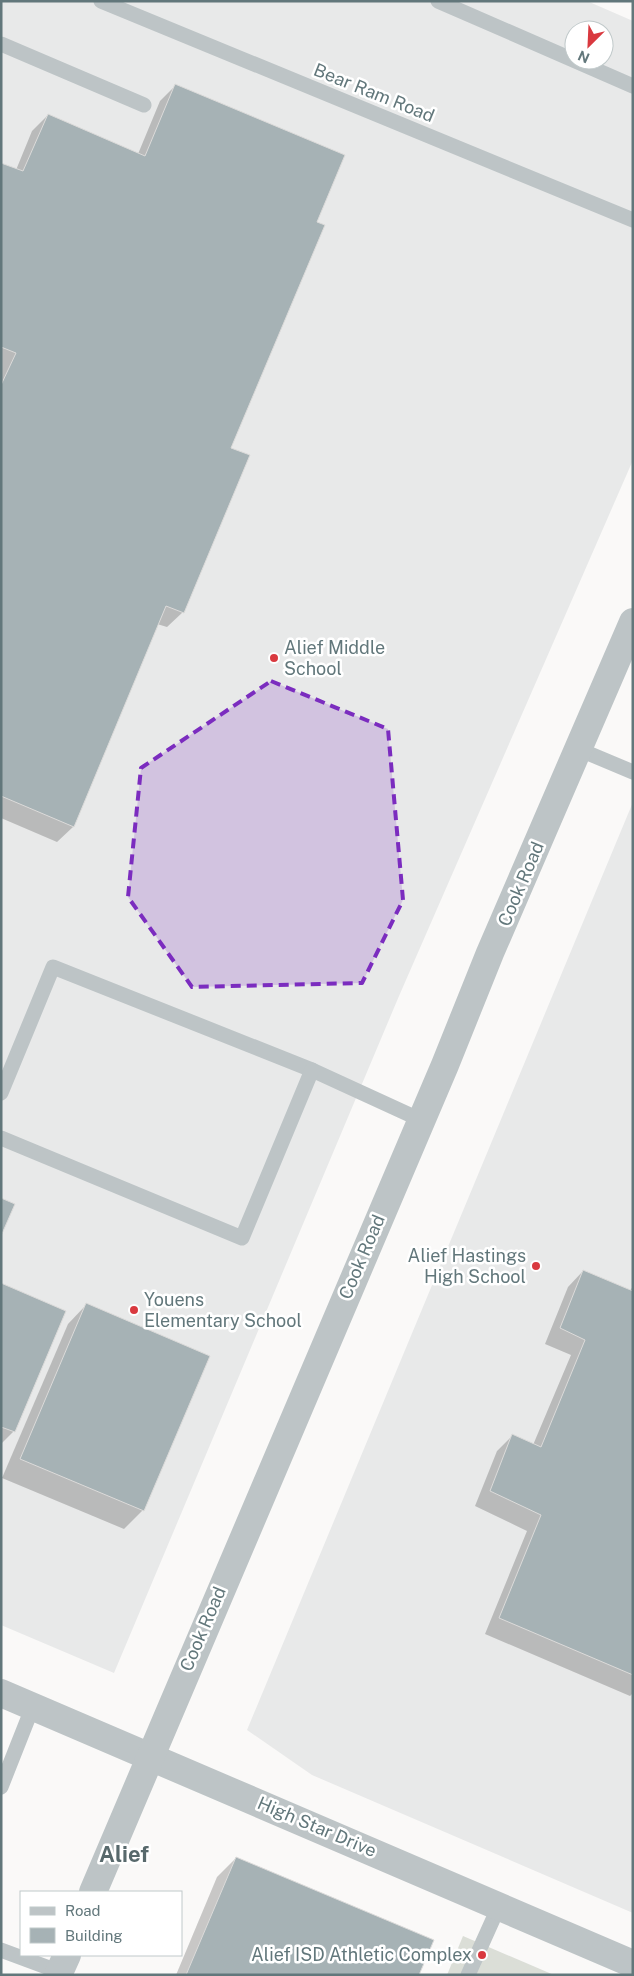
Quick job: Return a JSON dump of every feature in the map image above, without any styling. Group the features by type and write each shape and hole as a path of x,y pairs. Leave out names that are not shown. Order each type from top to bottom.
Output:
{"street":[{"name":"Cook Road","path":"93,1891 445,1065 490,953 633,622"},
{"name":"High Star Drive","path":"1,1693 150,1755 633,1964"}],"lane":[{"name":"Bear Ram Road","path":"101,1 633,220"},
{"path":"438,1 633,86"},
{"path":"1,44 144,105"},
{"path":"578,749 633,772"},
{"path":"1,1093 53,966 312,1070 421,1120"},
{"path":"1,1138 242,1238 312,1070"},
{"path":"1,1787 34,1706"},
{"path":"468,1975 499,1906"},
{"path":"1,1950 20,1955"},
{"path":"23,1956 62,1967"}],"highlighted area":[{"path":"271,681 388,729 403,900 362,983 192,987 128,897 141,768"}],"shaded area":[{"name":"Alief Middle School","path":"1,1 587,1 633,21 633,460 399,996 114,1673 1,1625"},
{"name":"Alief Hastings High School","path":"633,802 633,1913 312,1775 247,1730"},
{"name":"Alief ISD Athletic Complex","path":"463,1936 554,1975 447,1975"}],"building":[{"path":"175,84 345,155 317,222 325,225 231,448 250,455 184,613 166,606 74,827 1,796 1,385 16,353 1,347 1,163 23,171 48,114 145,156"},
{"path":"1,1198 15,1204 1,1236"},
{"path":"583,1270 633,1291 633,1675 499,1618 541,1515 490,1491 512,1434 541,1447 585,1340 560,1328"},
{"path":"1,1283 66,1311 15,1432 1,1427"},
{"path":"86,1303 210,1356 144,1511 20,1459"},
{"path":"236,1857 434,1940 419,1975 186,1975"}],"place":[{"name":"Alief Middle School","path":"274,658"},
{"name":"Alief Hastings High School","path":"536,1266"},
{"name":"Youens Elementary School","path":"134,1310"},
{"name":"Alief ISD Athletic Complex","path":"482,1955"}],"district":[{"name":"Alief","path":"124,1854"}]}
